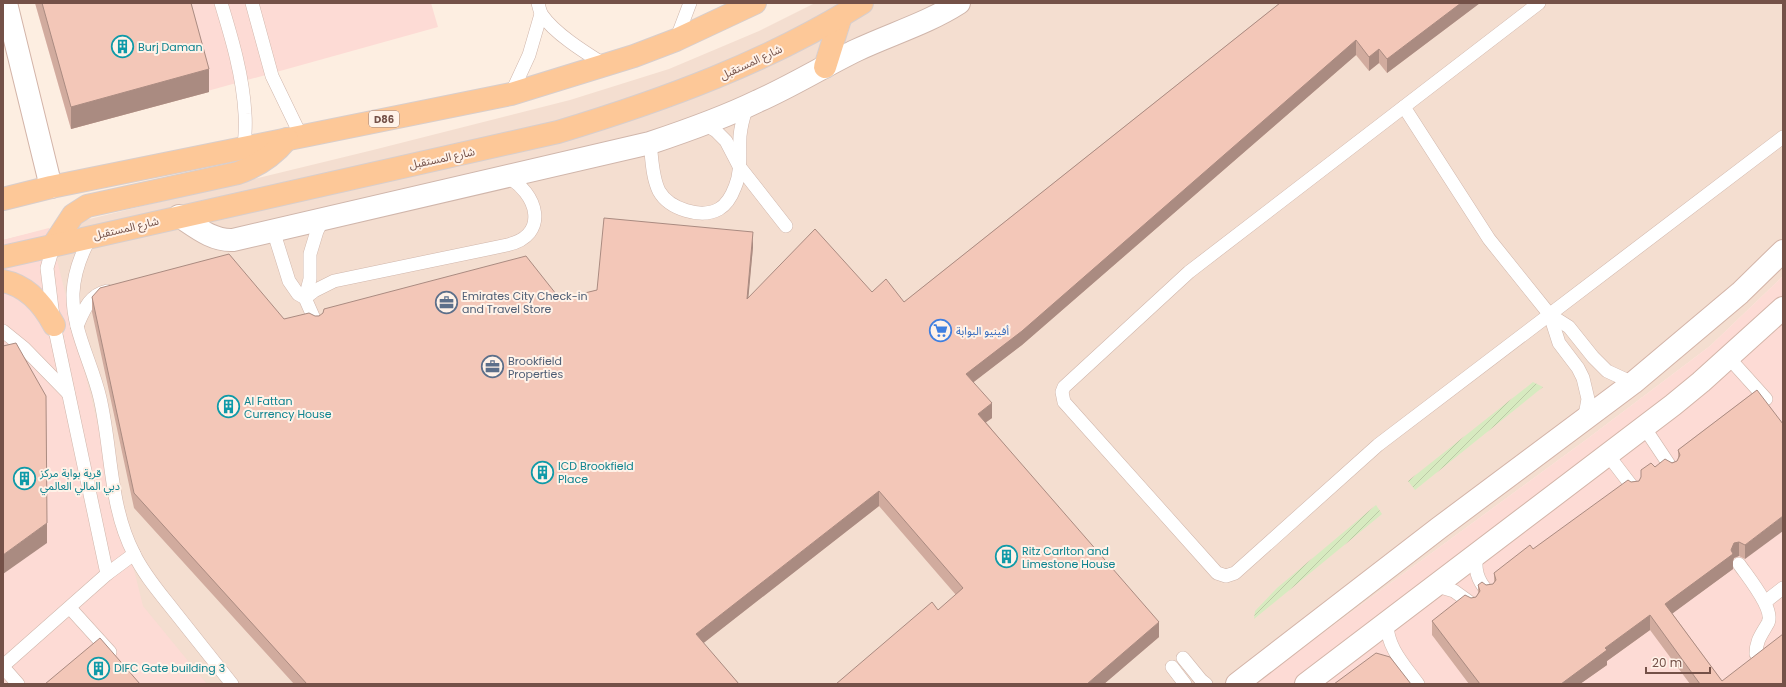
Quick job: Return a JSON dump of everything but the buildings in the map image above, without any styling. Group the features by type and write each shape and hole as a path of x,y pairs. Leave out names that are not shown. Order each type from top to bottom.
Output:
{"main road":[{"name":"D86","path":"3,199 51,187 511,94 634,56 676,40 755,3"},
{"name":"شارع المستقبل","path":"3,256 544,135 617,114 675,94 732,71 787,45 862,3"},
{"path":"825,66 841,16"},
{"path":"54,244 73,215 87,206 238,173 253,168 266,160 294,137"},
{"path":"3,282 21,287 35,296 46,310 54,325"}],"street":[{"path":"6,3 51,187"},
{"path":"179,216 211,237 226,240 230,246 273,230 650,143 704,124 747,106 886,36 933,17 959,3"},
{"path":"1237,684 1439,528 1633,383 1740,293 1783,251"},
{"path":"1306,684 1476,553 1644,427 1701,382 1783,308"}],"lane":[{"path":"221,3 236,56 241,81 246,114 244,148"},
{"path":"252,3 272,76 294,137"},
{"path":"676,40 690,3"},
{"path":"1539,3 1189,272 1067,383 1062,392 1064,402 1213,570 1221,575 1231,575 1235,573 1378,445 1783,137"},
{"path":"540,9 573,44 605,65"},
{"path":"511,94 529,55 540,9"},
{"path":"650,143 659,190 668,202 686,211 704,213 720,208 732,195 736,186 739,166 740,135 747,106"},
{"path":"1404,107 1489,239 1550,315 1559,343 1578,368 1583,378 1588,399 1584,421"},
{"path":"704,124 716,131 726,141 739,166 786,226"},
{"path":"305,298 314,291 334,281 507,245 522,239 528,233 535,220 532,201 520,185 506,176"},
{"path":"305,298 310,279 310,254 317,231 323,219"},
{"path":"273,230 289,281 298,294 305,298 316,323"},
{"path":"91,236 79,260 73,294 77,326 100,397 118,512 134,554 150,581 232,684"},
{"path":"54,244 47,268 54,325 107,574"},
{"path":"77,326 86,306 93,297 104,291 118,288"},
{"path":"1550,315 1562,322 1574,332 1593,357 1607,371 1633,383"},
{"path":"3,331 24,348 68,393"},
{"path":"1729,358 1766,400"},
{"path":"1644,427 1672,469"},
{"path":"1608,455 1634,490"},
{"path":"1476,553 1475,561 1478,576 1481,584 1488,592"},
{"path":"18,684 3,666 107,574 134,554"},
{"path":"1739,564 1765,602 1770,616 1769,622 1758,639 1756,654"},
{"path":"1434,585 1454,591 1472,604"},
{"path":"1765,602 1783,588"},
{"path":"70,608 118,661"},
{"path":"1387,622 1386,630 1390,644 1418,684"},
{"path":"1183,658 1206,684"},
{"path":"1172,667 1185,684"}],"shaded area":[{"path":"35,3 431,3 438,27 71,129"},
{"path":"815,3 1783,3 1783,276 1710,346 1587,439 1253,684 3,684 3,240 373,150 570,100 669,69 759,31"},
{"path":"49,228 143,606 207,684 3,684 3,240"},
{"path":"1783,276 1783,684 1253,684 1587,439 1710,346"}],"green space":[{"path":"1533,382 1543,387 1415,490 1408,481"},
{"path":"1376,505 1382,514 1254,619 1255,611 1277,588"}],"place":[{"name":"Burj Daman","path":"122,47"},
{"name":"Emirates City Check-in and Travel Store","path":"447,302"},
{"name":"أفينيو البوابة","path":"941,331"},
{"name":"Brookfield Properties","path":"493,367"},
{"name":"Al Fattan Currency House","path":"228,407"},
{"name":"ICD Brookfield Place","path":"542,472"},
{"name":"قرية بوابة مركز دبي المالي العالمي","path":"25,479"},
{"name":"Ritz Carlton and Limestone House","path":"1007,557"},
{"name":"DIFC Gate building 3","path":"98,668"}]}
